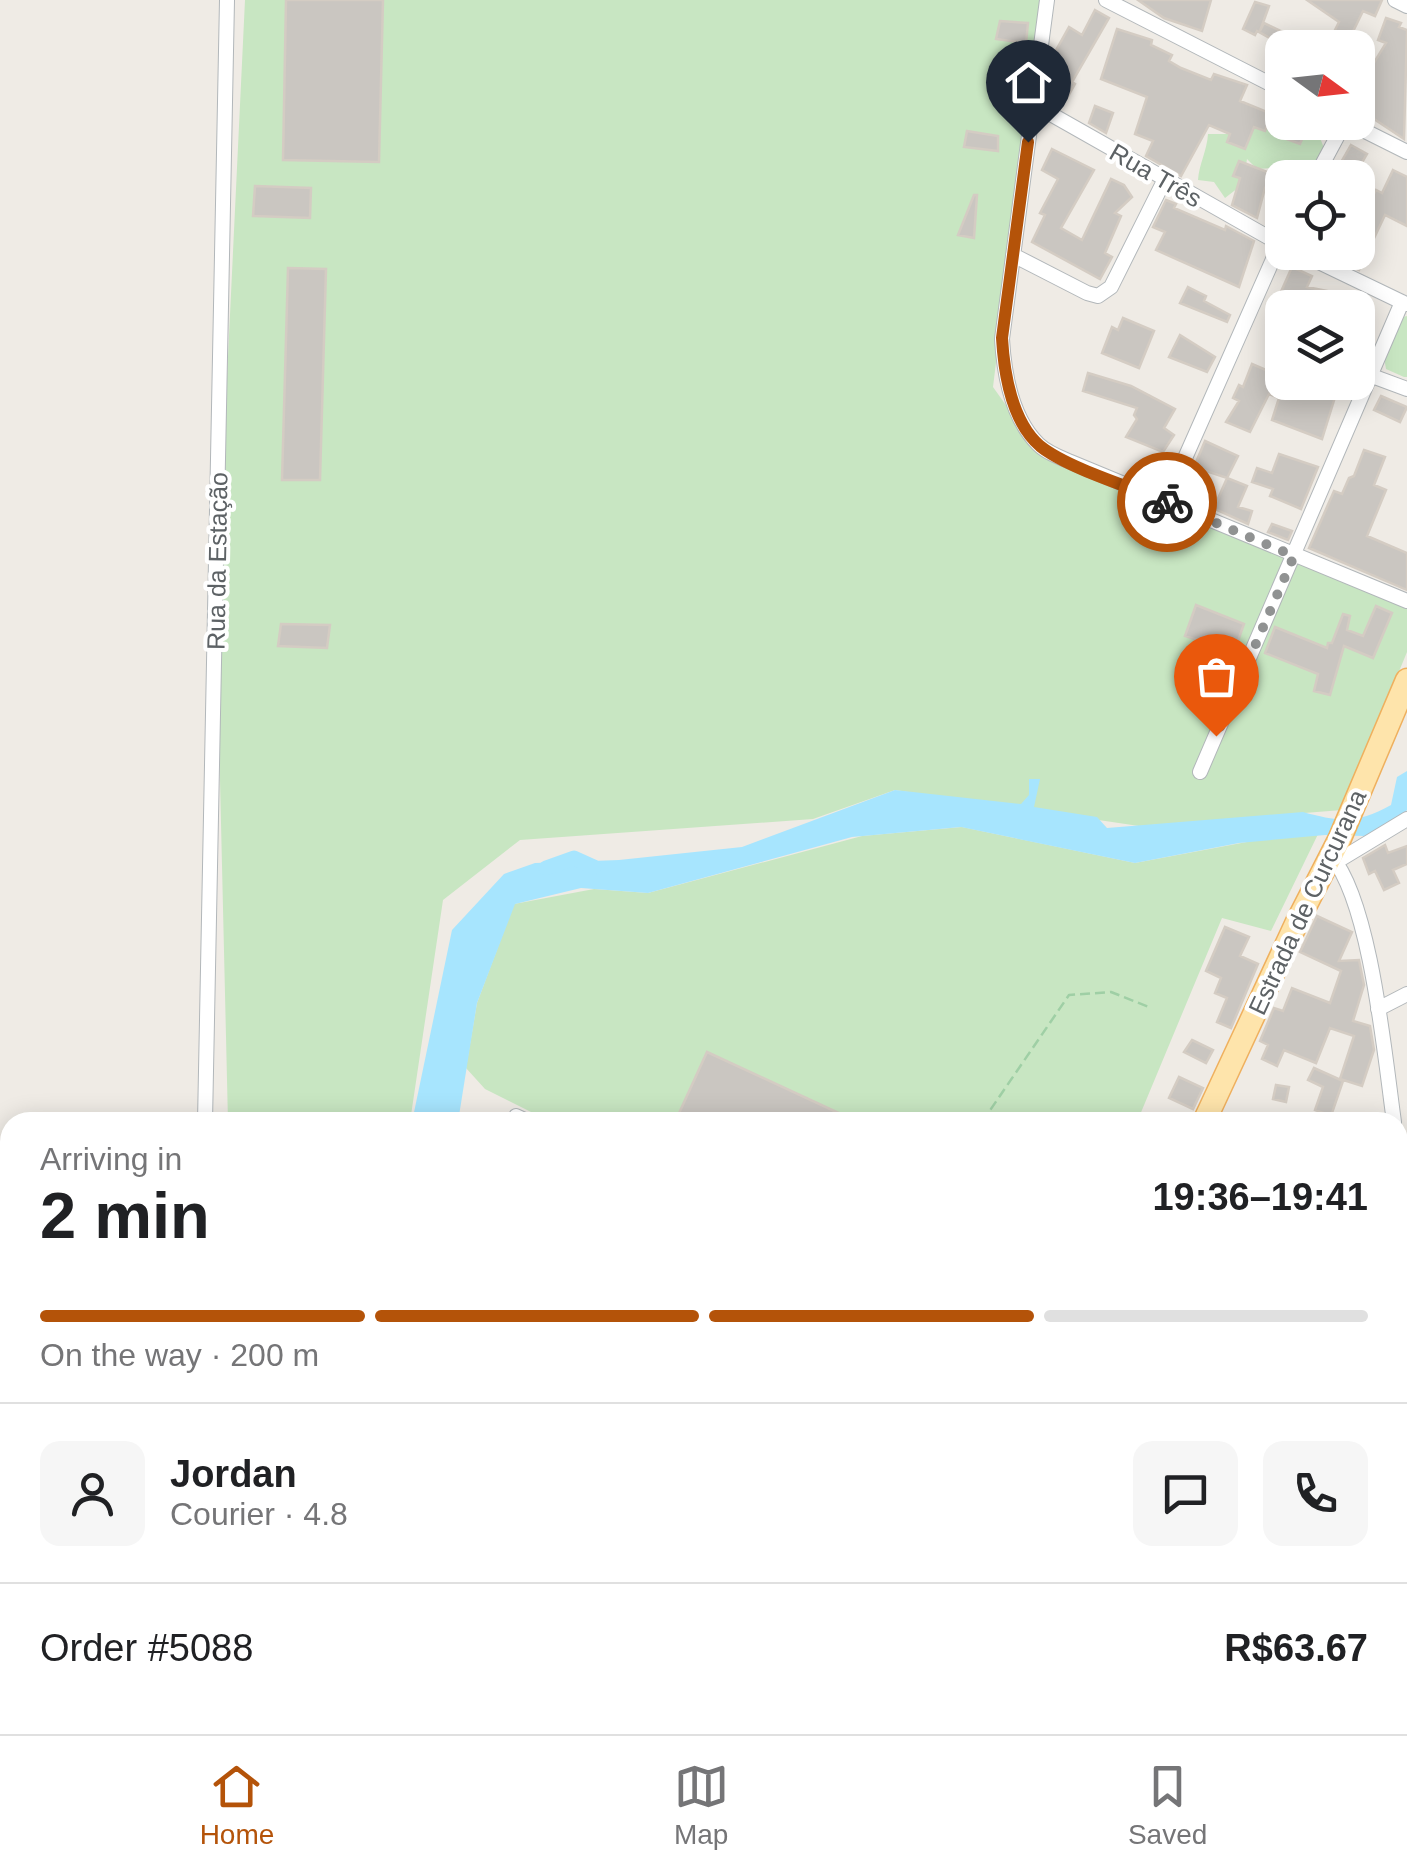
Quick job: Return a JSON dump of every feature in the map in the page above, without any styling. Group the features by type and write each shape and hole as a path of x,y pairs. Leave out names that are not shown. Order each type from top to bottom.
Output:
{"main road":[{"name":"Estrada de Curcurana","path":"1209,1112 1297,922 1336,852 1407,680"}],"street":[{"name":"Rua da Estação","path":"205,1112 227,0"},
{"path":"1048,0 1002,338 1003,362 1026,429 1040,446 1055,454 1407,601"},
{"path":"1106,0 1265,81"},
{"path":"1395,0 1407,6"},
{"name":"Rua Três","path":"1033,104 1164,181 1265,233"},
{"path":"1375,136 1407,152"},
{"path":"1013,255 1088,292 1098,296 1106,293 1164,181"},
{"path":"1166,501 1269,270"},
{"path":"1335,270 1404,303 1375,369"},
{"path":"1375,377 1407,389"},
{"path":"1200,772 1362,400"},
{"path":"1393,1112 1378,1010 1356,906 1336,852 1407,818"},
{"path":"1378,1010 1407,994"}],"path":[{"path":"989,1112 1068,995 1111,992 1148,1007"}],"green space":[{"path":"245,0 1041,0 993,387 1040,453 1407,601 1407,652 1342,810 1139,826 895,790 813,819 520,840 443,900 411,1112 228,1112 216,609"},
{"path":"1236,127 1265,129 1265,140 1321,140 1324,148 1317,160 1265,160 1265,169 1257,169 1247,159 1243,184 1225,198 1214,182 1198,180 1208,134 1228,134"},
{"path":"1407,316 1404,377 1386,369 1384,357"},
{"path":"962,827 1135,863 1321,828 1271,931 1222,918 1141,1112 531,1112 485,1089 466,1068 477,1003 514,904 594,889 648,893 862,836"}],"water":[{"path":"1407,771 1407,810 1392,825 1364,836 1325,835 1239,843 1135,863 961,827 852,837 648,893 581,888 515,904 477,1003 460,1112 414,1112 452,930 504,874 535,863 619,860 742,847 895,790 1021,804 1029,795 1029,779 1040,779 1034,807 1097,817 1107,828 1303,812 1348,819 1368,816 1391,805 1397,777"}],"building":[{"path":"286,0 383,0 379,162 283,160"},
{"path":"1138,0 1211,0 1202,31 1164,18"},
{"path":"1307,0 1382,0 1375,16 1363,11 1354,30 1335,30 1339,22"},
{"path":"1255,2 1269,6 1260,31 1264,23 1279,30 1265,30 1265,35 1243,29"},
{"path":"1095,10 1109,18 1072,82 1075,84 1067,98 1046,87 1049,63 1069,27 1082,35"},
{"path":"1386,18 1401,23 1399,27 1407,30 1404,139 1375,120 1375,61 1386,43 1378,40"},
{"path":"1000,21 1028,23 1026,43 996,39"},
{"path":"1117,29 1152,40 1151,45 1172,55 1169,61 1181,68 1211,80 1214,74 1247,85 1240,101 1265,111 1265,131 1254,127 1245,149 1227,142 1230,134 1209,125 1181,176 1146,156 1153,141 1135,134 1147,97 1101,79"},
{"path":"1095,106 1113,113 1106,133 1089,123"},
{"path":"967,131 998,136 998,151 964,147"},
{"path":"1351,145 1367,154 1364,160 1342,160"},
{"path":"1052,149 1094,170 1061,228 1082,240 1111,179 1124,185 1132,197 1115,213 1121,216 1105,253 1112,257 1100,279 1032,242 1045,215 1040,213 1058,179 1042,170"},
{"path":"1239,161 1265,171 1257,218 1232,205 1240,178 1233,176"},
{"path":"1393,170 1407,177 1407,226 1385,215 1375,236 1375,192 1382,193"},
{"path":"255,186 311,188 310,218 253,216"},
{"path":"974,195 974,238 958,235"},
{"path":"1166,200 1176,204 1174,208 1225,230 1226,226 1254,241 1239,287 1156,250 1165,232 1153,227"},
{"path":"288,268 326,269 320,480 282,480"},
{"path":"1291,270 1299,270 1312,276 1307,287 1322,290 1282,290"},
{"path":"1188,287 1230,315 1227,322 1180,303"},
{"path":"1123,318 1154,331 1139,368 1102,353 1112,327 1118,330"},
{"path":"1180,335 1215,357 1207,372 1169,357"},
{"path":"1252,364 1265,370 1266,400 1250,432 1226,422 1239,401 1233,398 1239,385 1243,387"},
{"path":"1088,373 1131,386 1175,409 1164,428 1174,435 1163,452 1126,437 1137,419 1137,408 1083,391"},
{"path":"1381,396 1407,407 1400,422 1374,410"},
{"path":"1278,400 1334,400 1322,439 1272,420"},
{"path":"1205,441 1238,456 1227,478 1194,467"},
{"path":"1364,450 1385,457 1374,485 1386,490 1367,536 1407,553 1407,590 1309,548 1334,491 1342,494"},
{"path":"1279,454 1318,467 1301,509 1270,496 1273,489 1252,482 1257,468 1272,473"},
{"path":"1227,478 1247,486 1238,507 1252,511 1248,524 1206,505 1209,499 1217,501"},
{"path":"1272,524 1292,531 1288,540 1268,532"},
{"path":"1196,605 1244,624 1234,652 1185,636"},
{"path":"1376,606 1392,613 1373,658 1344,646 1330,695 1314,691 1318,674 1265,653 1275,627 1327,648 1343,614 1350,616 1347,630 1363,636"},
{"path":"281,624 330,625 327,648 278,646"},
{"path":"1187,661 1211,675 1206,687 1181,675"},
{"path":"1385,845 1388,853 1407,846 1407,864 1393,870 1399,883 1384,890 1375,871 1369,874 1363,858"},
{"path":"1317,916 1352,932 1339,961 1359,960 1364,985 1353,1021 1370,1026 1374,1050 1362,1086 1340,1079 1354,1036 1330,1028 1316,1063 1284,1050 1277,1066 1262,1059 1268,1045 1260,1041 1274,1008 1283,1011 1292,988 1330,1003 1341,971 1300,952"},
{"path":"1225,927 1249,937 1240,956 1258,964 1231,1028 1217,1022 1227,998 1215,993 1221,978 1206,971"},
{"path":"1192,1040 1213,1050 1206,1063 1184,1052"},
{"path":"707,1052 836,1112 680,1112"},
{"path":"1314,1068 1343,1081 1332,1112 1315,1110 1323,1087 1308,1080"},
{"path":"1179,1077 1203,1088 1193,1109 1169,1098"},
{"path":"1276,1085 1289,1087 1286,1102 1273,1099"}],"waterway":[{"path":"546,868 574,858 594,867"}],"way so far":[{"path":"1167,502 1294,556 1216,736"}],"route":[{"path":"1028,142 1002,338 1003,362 1018,413 1040,446 1167,502"}]}
